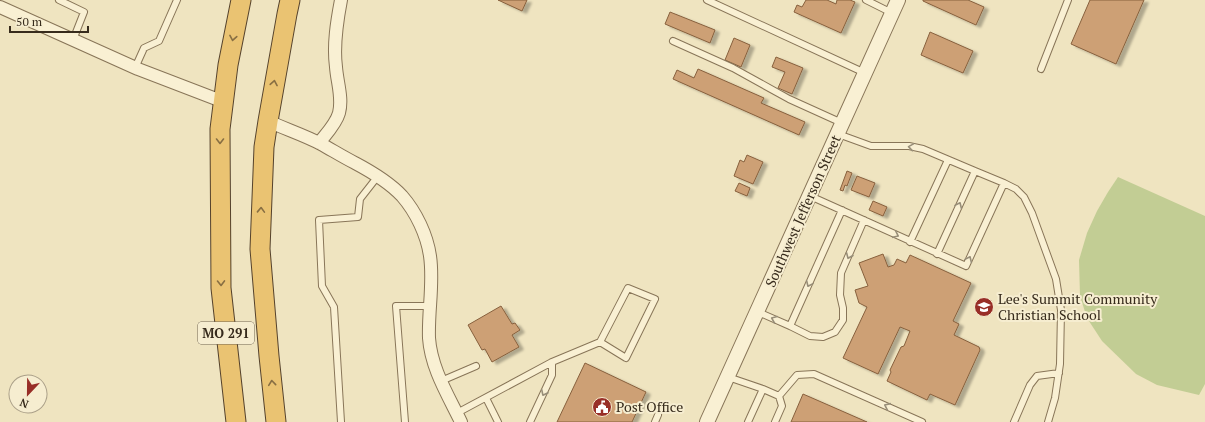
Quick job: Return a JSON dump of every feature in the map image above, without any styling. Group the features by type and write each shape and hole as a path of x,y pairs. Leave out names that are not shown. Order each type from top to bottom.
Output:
{"highway":[{"name":"MO 291","path":"236,422 221,288 220,129 228,65 240,0"},
{"name":"MO 291","path":"276,422 260,249 264,154 268,121 290,0"}],"street":[{"path":"319,143 336,121 339,112 340,101 335,46 341,0"},
{"path":"4,5 73,40 135,68 224,102"},
{"name":"Southwest Jefferson Street","path":"708,422 895,6"},
{"path":"268,121 319,143 378,176 402,196 412,209 426,239 430,255 431,272 429,337 431,353 441,381 459,418"}],"lane":[{"path":"59,0 84,12 73,40"},
{"path":"135,68 144,48 159,41 177,0"},
{"path":"866,0 895,6"},
{"path":"1041,69 1068,0"},
{"path":"710,1 865,73"},
{"path":"673,41 733,68 871,146 909,146 923,149 1004,183 1016,189 1024,197 1032,213 1056,279 1061,310 1059,372 1055,398 1048,422"},
{"path":"910,242 948,160"},
{"path":"937,254 975,171"},
{"path":"341,422 334,307 322,286 319,220 358,217 360,199 378,176"},
{"path":"810,196 966,266 1004,183"},
{"path":"790,326 842,210"},
{"path":"758,312 810,336 823,337 835,332 843,320 843,308 840,295 841,273 864,220"},
{"path":"459,418 486,398 552,362 600,342 628,288 655,299 626,358 600,342"},
{"path":"405,422 396,306 430,306"},
{"path":"530,422 552,375 552,362"},
{"path":"441,381 476,366"},
{"path":"1014,422 1030,385 1037,376 1059,372"},
{"path":"779,396 797,375 814,374 922,422"},
{"path":"728,377 779,396 782,406 775,422"},
{"path":"748,422 763,389"},
{"path":"486,398 498,422"},
{"path":"655,422 658,415"}],"green space":[{"path":"1118,177 1205,216 1205,384 1199,395 1157,385 1136,374 1102,341 1087,318 1080,296 1079,260 1087,233 1097,211"}],"building":[{"path":"498,0 527,0 522,11"},
{"path":"806,0 827,0 836,4 837,0 850,0 855,2 841,33 794,12 797,5 802,7"},
{"path":"923,0 968,0 984,7 976,25"},
{"path":"1090,0 1144,0 1116,64 1071,44"},
{"path":"670,12 715,30 710,43 665,24"},
{"path":"930,32 973,51 963,73 921,55"},
{"path":"734,38 750,45 741,67 725,60"},
{"path":"776,57 803,68 792,94 778,88 785,72 772,67"},
{"path":"698,69 764,98 761,103 805,122 799,135 673,79 677,70 694,78"},
{"path":"747,155 763,162 753,184 734,176 740,160 744,162"},
{"path":"847,171 852,173 847,186 845,185 843,191 840,190"},
{"path":"857,176 875,183 869,197 851,190"},
{"path":"739,183 750,188 747,196 735,191"},
{"path":"873,201 887,207 883,216 869,210"},
{"path":"883,254 888,267 894,265 897,259 906,263 910,255 971,283 953,321 959,324 954,335 979,347 980,350 955,405 930,394 927,400 887,381 891,372 890,370 901,347 904,346 910,331 900,327 878,374 843,358 867,307 859,303 855,290 868,286 859,263"},
{"path":"501,306 512,324 515,323 520,330 512,335 519,347 492,362 485,349 482,350 468,325"},
{"name":"Post Office","path":"585,363 646,392 632,422 557,422"},
{"path":"803,394 867,422 791,422"}],"place":[{"name":"Lee's Summit Community Christian School","path":"984,307"},
{"name":"Post Office","path":"602,407"}]}
